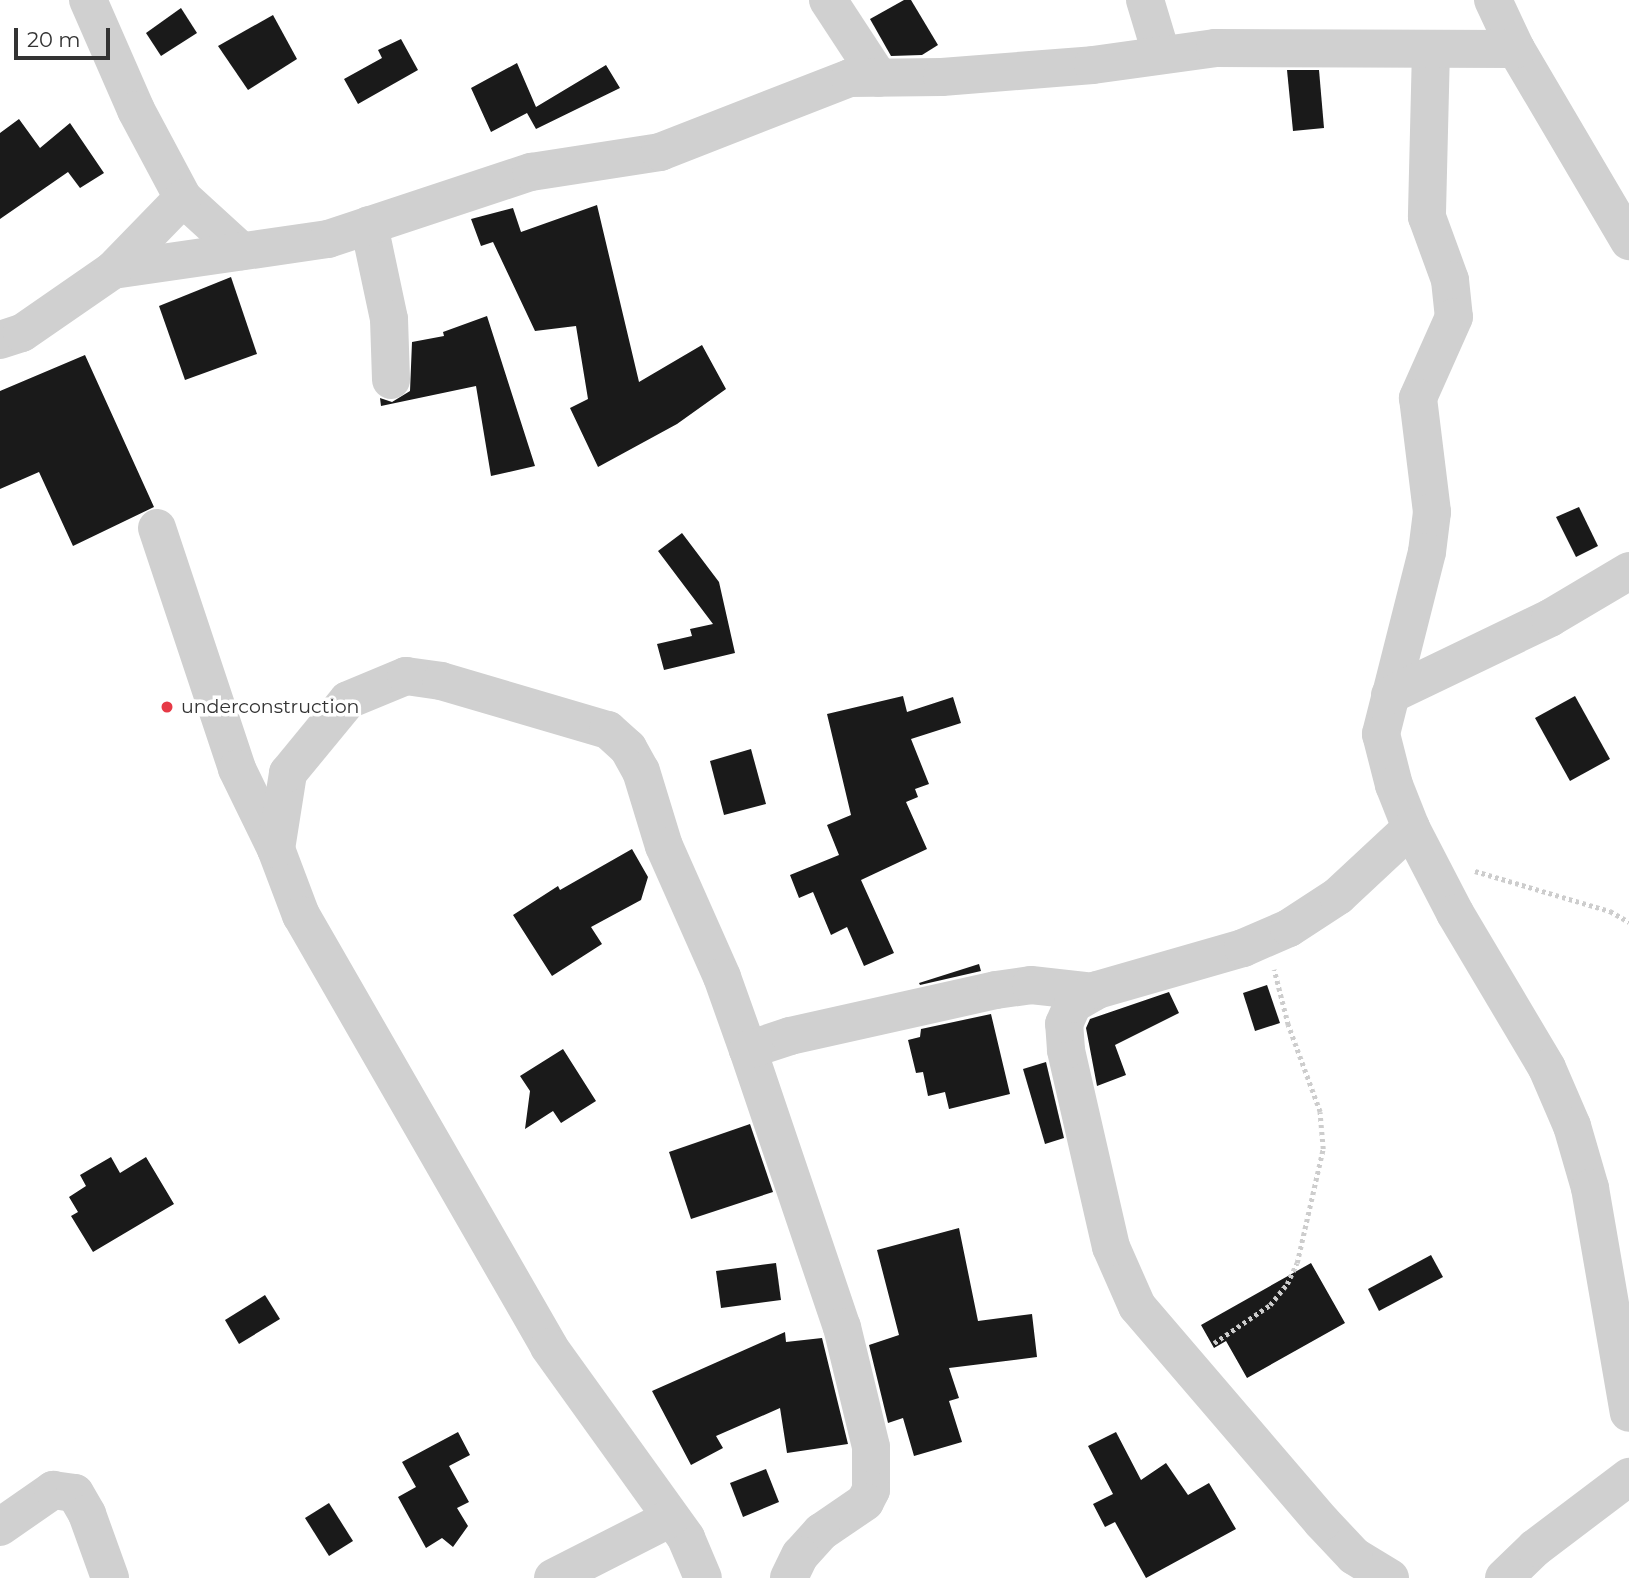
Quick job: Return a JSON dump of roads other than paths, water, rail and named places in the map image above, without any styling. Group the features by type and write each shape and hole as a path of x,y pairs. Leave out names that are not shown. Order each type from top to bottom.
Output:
{"street":[{"path":"828,0 879,78"},
{"path":"1145,0 1161,53"},
{"path":"1493,0 1516,49 1617,207 1629,241"},
{"path":"95,1 136,110 183,198 242,251"},
{"path":"113,270 328,239 531,172 660,152 831,83 1082,66 1161,53 1215,48 1516,49"},
{"path":"1432,49 1427,217 1450,280 1454,317 1418,398 1432,512 1427,552 1381,734 1394,785 1418,841 1547,1068 1572,1126 1590,1188 1629,1413"},
{"path":"0,340 22,333 113,270 183,198"},
{"path":"369,225 389,319 391,380"},
{"path":"157,528 237,769 276,849 301,915 541,1335 671,1518 703,1578"},
{"path":"1390,695 1550,618 1629,571"},
{"path":"276,849 288,773 348,700 406,676 441,681 608,730 628,748 641,771 664,846 722,977 748,1050 842,1327 871,1447 872,1482 865,1502 821,1532 800,1555 789,1578"},
{"path":"1390,1578 1354,1556 1322,1522 1137,1306 1111,1247 1066,1050 1065,1014 1094,992 1243,948 1281,932 1418,841"},
{"path":"748,1050 790,1036 996,990 1031,985 1094,992"},
{"path":"1504,1578 1535,1548 1629,1477"},
{"path":"0,1527 53,1490 75,1493 110,1578"},
{"path":"553,1578 671,1518"}],"place":[{"name":"underconstruction","path":"167,707"}]}
